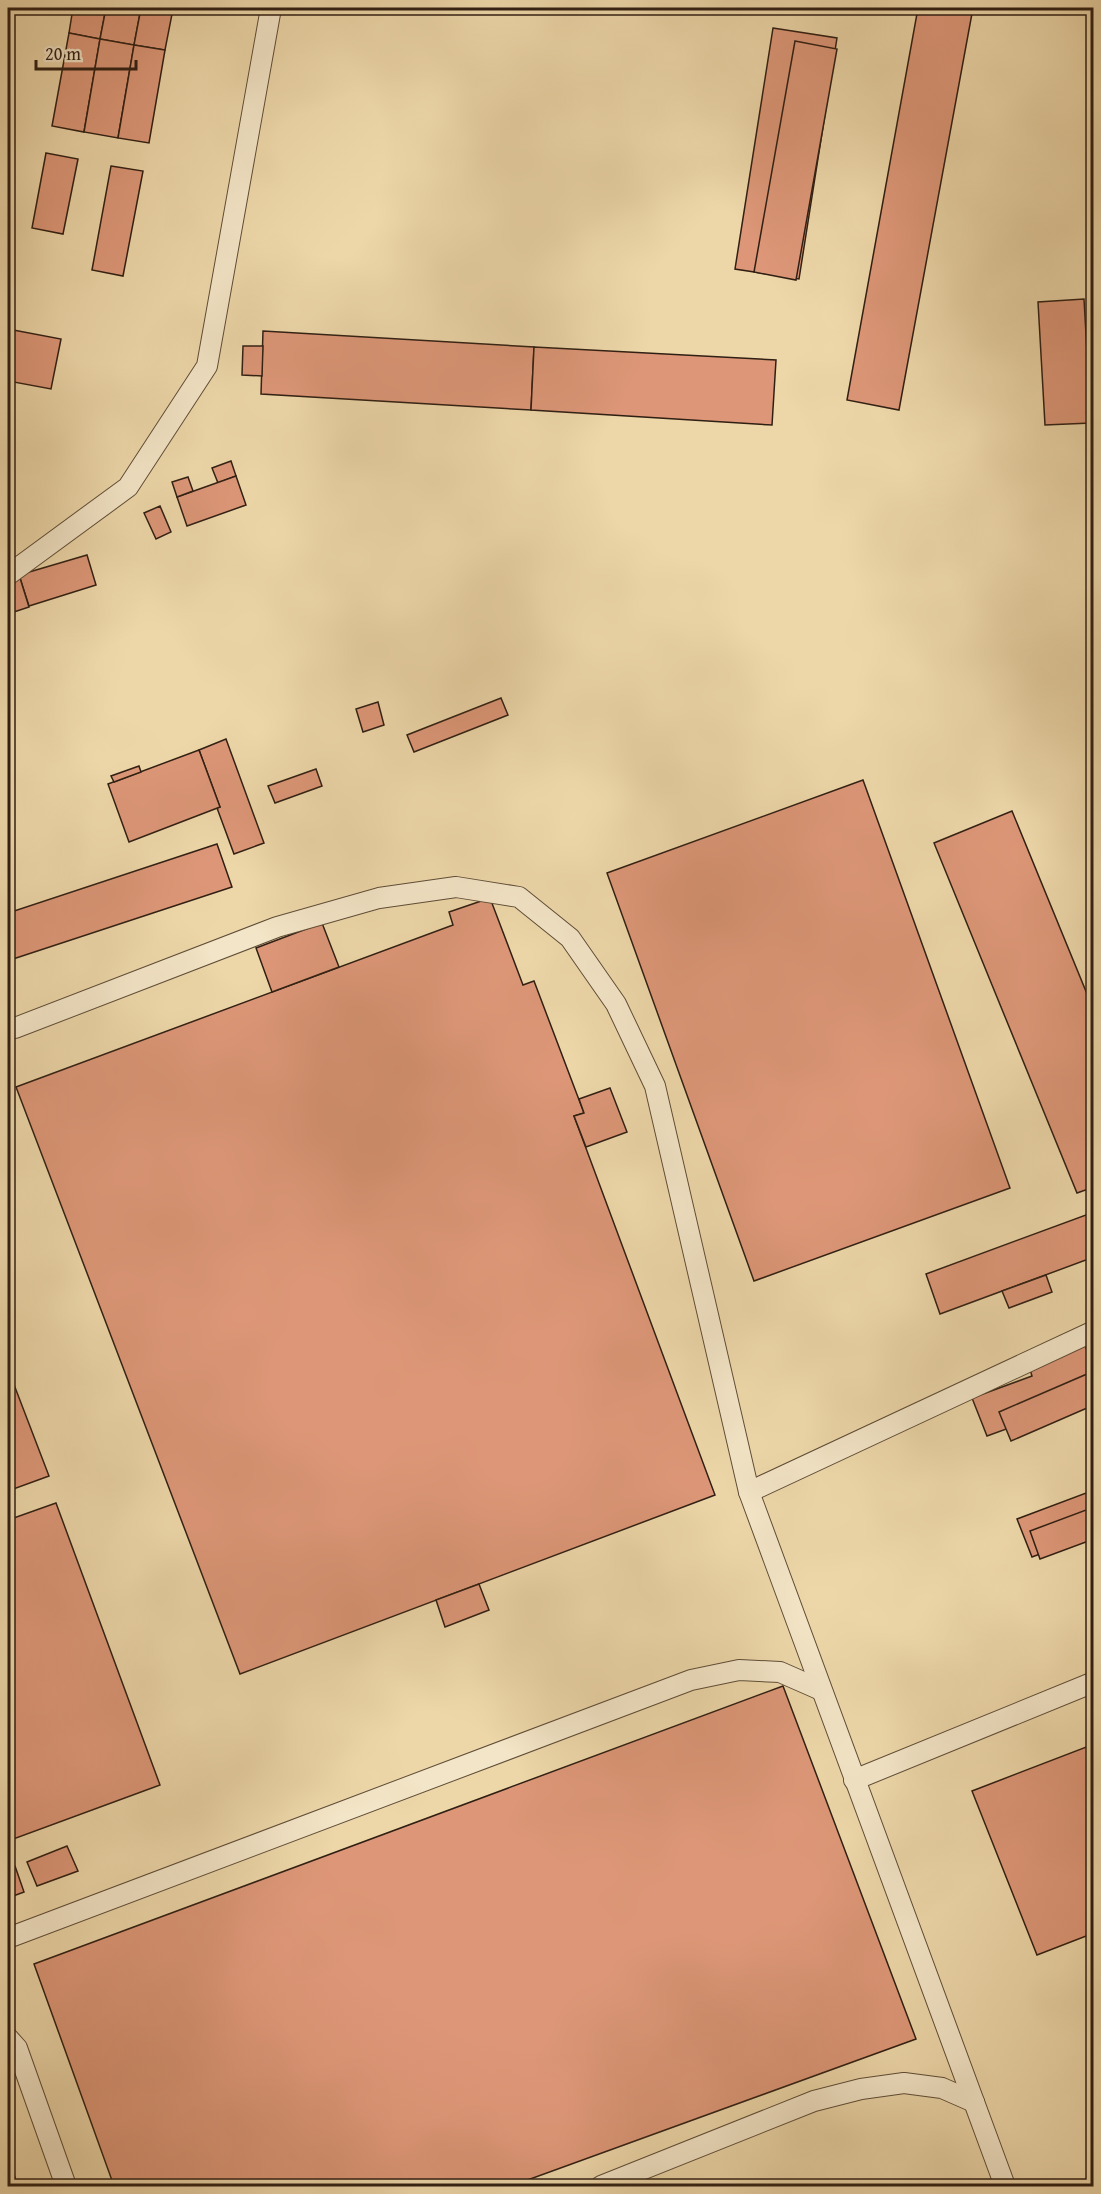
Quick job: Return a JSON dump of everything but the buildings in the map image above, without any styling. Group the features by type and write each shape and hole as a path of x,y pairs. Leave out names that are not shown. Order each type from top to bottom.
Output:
{"lane":[{"path":"8,575 128,487 207,366 271,8"},
{"path":"15,1028 277,927 379,898 456,887 519,897 570,938 616,1004 655,1086 749,1492 1005,2187"},
{"path":"749,1492 1094,1331"},
{"path":"8,1938 691,1680 739,1670 780,1672 821,1690"},
{"path":"854,1780 1094,1682"},
{"path":"8,2038 17,2048 66,2187"},
{"path":"601,2187 814,2101 861,2089 904,2084 942,2088 974,2102"}]}
